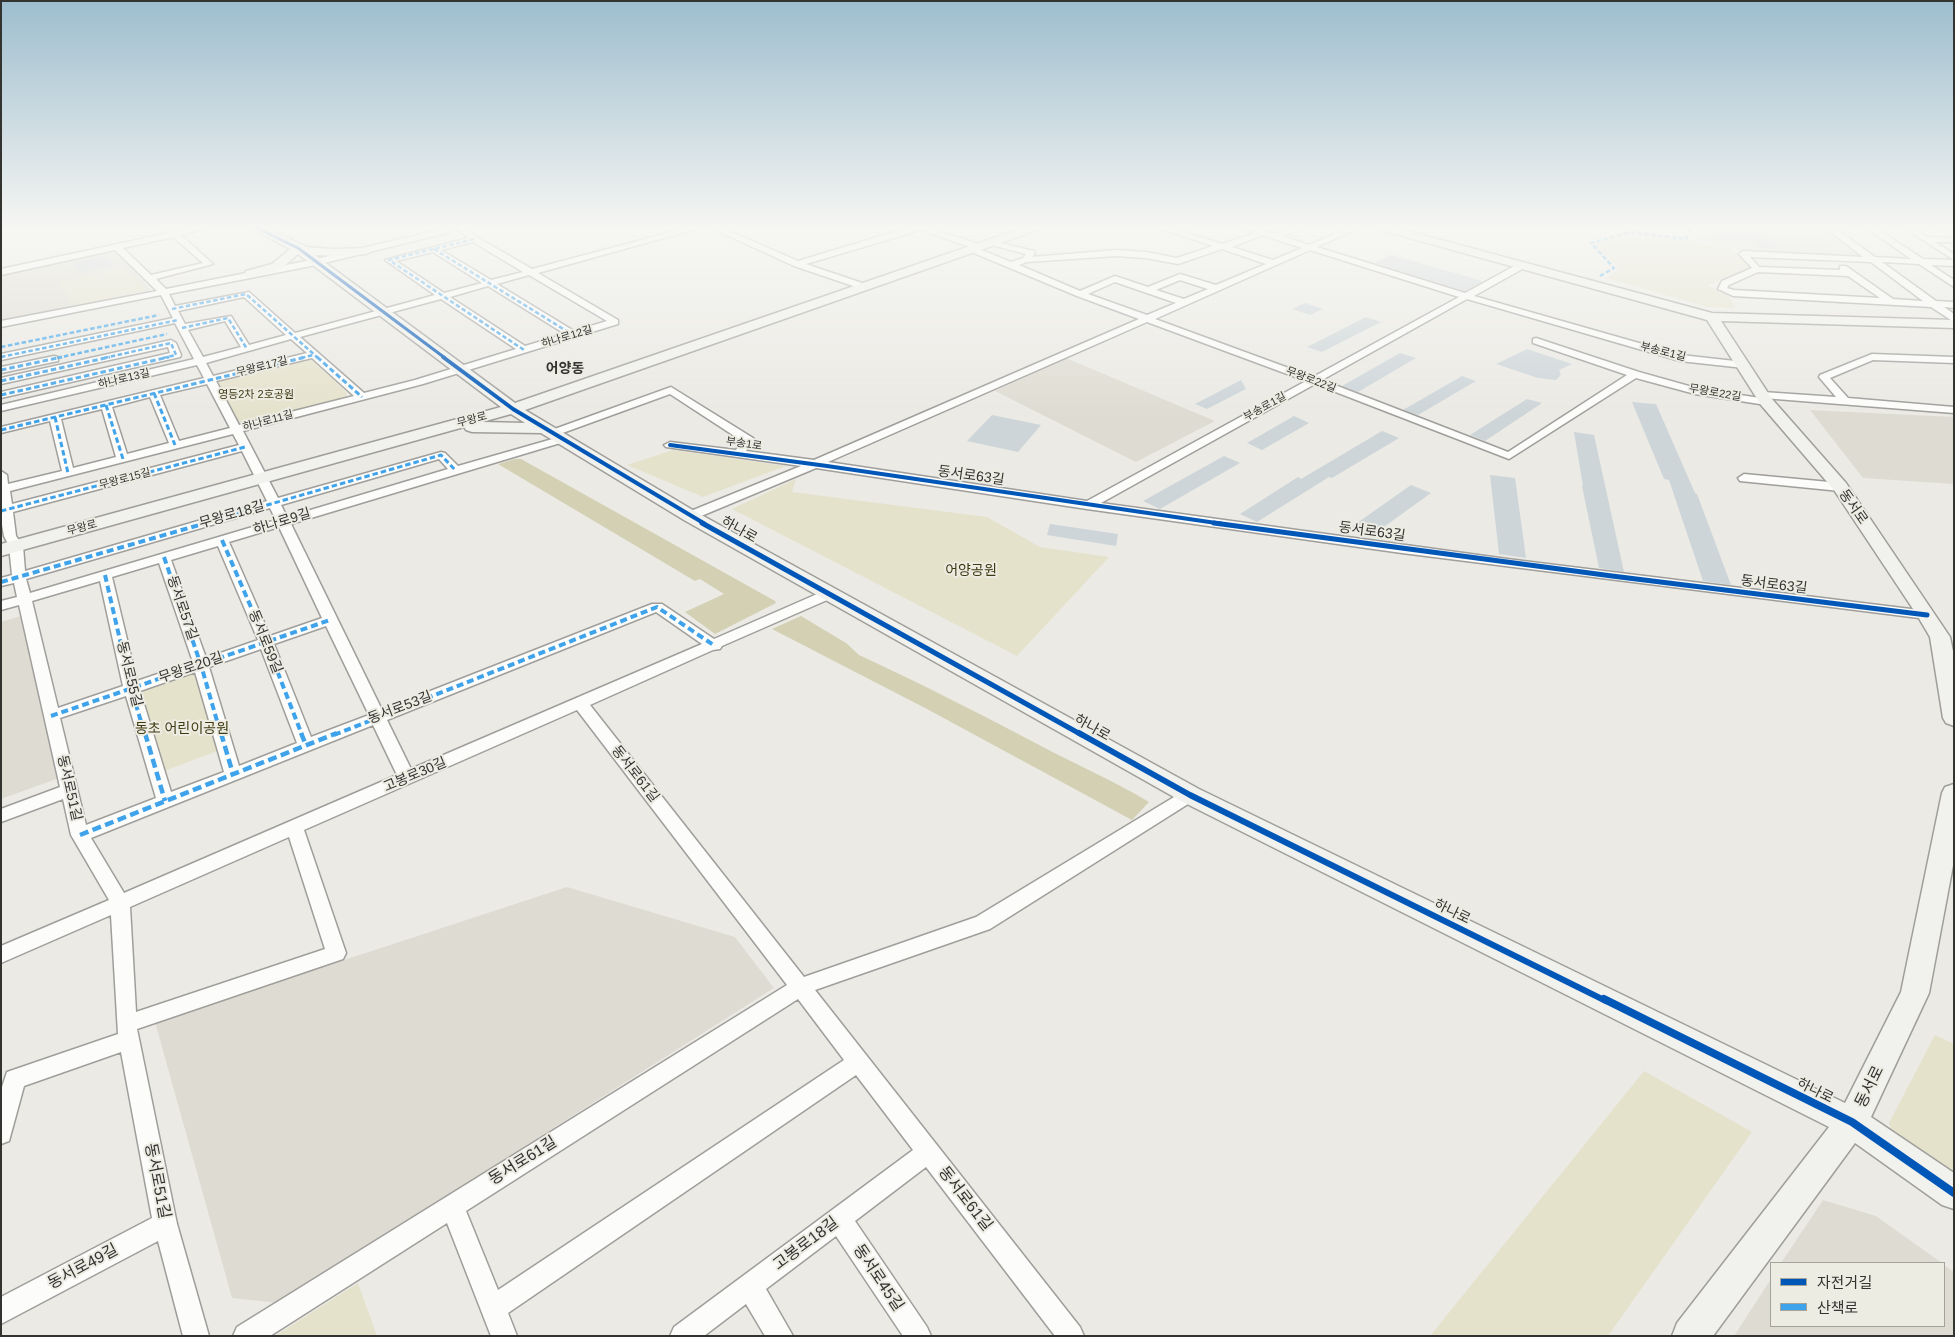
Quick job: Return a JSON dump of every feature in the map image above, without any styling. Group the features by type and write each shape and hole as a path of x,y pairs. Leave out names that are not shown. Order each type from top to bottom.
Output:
{"street":[{"path":"160,288 262,478 407,778"},
{"path":"1,324 176,288"},
{"name":"하나로","path":"352,288 513,409 690,516 1190,795 1852,1122 1954,1193"},
{"path":"430,288 524,350"},
{"name":"하나로13길","path":"1,408 200,361 474,288"},
{"path":"497,288 573,335"},
{"name":"하나로12길","path":"459,370 615,322 558,288"},
{"name":"무왕로","path":"9,548 513,409 855,288"},
{"name":"무왕로22길","path":"1067,288 1313,380 1509,456 1635,374"},
{"path":"1080,294 1093,288"},
{"path":"1143,288 1183,302"},
{"path":"1148,290 1152,288"},
{"path":"690,516 815,464 1214,288"},
{"name":"부송로1길","path":"1440,288 1680,358 1744,365"},
{"name":"부송로1길","path":"1088,505 1481,288"},
{"path":"1602,288 1712,317 1954,324"},
{"path":"1722,288 1733,293 1954,305"},
{"path":"1872,288 1891,302"},
{"path":"1913,288 1954,319"},
{"path":"172,309 246,294 362,397"},
{"path":"1,347 159,315"},
{"name":"동서로","path":"1712,317 1764,398 1840,487 1927,615 1940,637 1954,718"},
{"path":"1,357 180,324 228,318 247,349"},
{"path":"1,370 167,334"},
{"name":"무왕로22길","path":"1536,341 1635,374 1695,391 1764,398 1954,410"},
{"path":"1,381 171,343 176,355 1,394"},
{"name":"무왕로17길","path":"210,380 314,355"},
{"path":"1845,402 1824,377 1872,356 1954,360"},
{"name":"하나로11길","path":"2,490 459,370"},
{"path":"1,430 210,380"},
{"path":"446,427 469,415 483,387 528,393 575,387"},
{"path":"553,433 548,409 575,387"},
{"path":"446,427 553,433 671,390 749,440 739,453"},
{"path":"154,393 175,445"},
{"path":"106,405 123,459"},
{"path":"55,417 68,473"},
{"name":"하나로9길","path":"1,606 456,471 553,433"},
{"name":"부송1로","path":"670,445 815,464"},
{"name":"무왕로15길","path":"3,511 245,447"},
{"name":"무왕로18길","path":"10,579 441,455 456,471"},
{"name":"동서로63길","path":"815,464 1088,505 1776,597 1927,615"},
{"path":"1,476 3,511 10,536 9,548"},
{"path":"1744,478 1840,487"},
{"name":"동서로59길","path":"222,540 266,642 306,745"},
{"name":"동서로51길","path":"9,548 10,579 24,598 80,835 120,902 128,1032 165,1224 196,1336"},
{"name":"동서로57길","path":"164,557 201,664 233,774"},
{"name":"동서로55길","path":"105,575 131,688 165,801"},
{"name":"고봉로30길","path":"1,954 715,646 829,594"},
{"name":"동서로53길","path":"80,835 657,607 715,646"},
{"name":"무왕로20길","path":"52,716 330,620"},
{"name":"동서로61길","path":"580,703 1071,1336"},
{"path":"1,816 69,790"},
{"name":"동서로","path":"1690,1336 1852,1122 1916,993 1954,793"},
{"path":"800,987 984,923 1190,795"},
{"path":"1,1132 15,1079 128,1032 336,952 294,827"},
{"name":"동서로61길","path":"246,1336 800,987"},
{"path":"492,1308 858,1062"},
{"name":"고봉로18길","path":"684,1336 928,1152"},
{"path":"452,1206 504,1336"},
{"name":"동서로45길","path":"839,1219 918,1336"},
{"name":"동서로49길","path":"1,1311 165,1224"},
{"path":"750,1286 780,1336"}],"shaded area":[{"path":"1,288 150,288 151,290 1,321"},
{"path":"1066,358 1215,421 1136,462 995,391"},
{"path":"1810,410 1954,417 1954,484 1863,478"},
{"path":"521,459 776,603 715,634 685,612 724,594 700,579 695,581 498,464"},
{"path":"27,614 62,777 1,799 1,622"},
{"path":"801,616 846,643 859,655 951,699 1149,802 1132,820 927,709 772,629"},
{"path":"567,887 735,937 774,988 278,1303 232,1298 155,1022"},
{"path":"1823,1200 1876,1216 1941,1262 1782,1262"},
{"path":"1945,1266 1954,1272 1954,1336 1734,1336 1770,1281 1770,1327 1945,1327"}],"green space":[{"path":"61,288 145,288 147,290 75,305"},
{"path":"1643,288 1714,288 1728,296 1736,308 1708,307"},
{"name":"영등2차 2호공원","path":"304,358 312,358 347,393 346,397 235,425 213,380"},
{"path":"673,450 786,466 703,497 627,465"},
{"name":"어양공원","path":"796,479 792,492 987,517 1040,547 1109,557 1017,656 732,509"},
{"name":"동초 어린이공원","path":"195,671 220,750 162,772 141,690"},
{"path":"1935,1035 1954,1044 1954,1179 1894,1140 1889,1123"},
{"path":"1644,1071 1752,1132 1608,1336 1430,1336"},
{"path":"358,1283 377,1336 275,1336"}],"building":[{"path":"1457,288 1470,288 1465,291"},
{"path":"1305,303 1323,309 1310,315 1292,309"},
{"path":"1366,317 1381,322 1322,352 1307,347"},
{"path":"1527,349 1572,364 1559,370 1561,375 1556,380 1538,378 1496,364"},
{"path":"1400,353 1416,358 1358,392 1342,386"},
{"path":"1462,376 1476,381 1418,415 1403,410"},
{"path":"1241,380 1246,389 1207,409 1195,404"},
{"path":"1527,399 1542,403 1485,441 1470,435"},
{"path":"1632,402 1656,404 1697,494 1731,585 1703,581 1669,480 1664,479"},
{"path":"992,415 1041,425 1018,452 967,441"},
{"path":"1294,416 1309,423 1262,450 1247,443"},
{"path":"1382,431 1399,438 1332,478 1329,477 1257,522 1240,514 1298,477 1301,479"},
{"path":"1574,432 1594,435 1624,572 1599,568 1582,486"},
{"path":"1224,456 1240,463 1160,509 1143,501"},
{"path":"1490,475 1515,478 1526,558 1499,554"},
{"path":"1411,485 1431,493 1370,537 1350,528"},
{"path":"1050,524 1118,534 1116,546 1047,535"}],"marked path":[{"path":"432,288 524,350"},
{"path":"498,288 573,335"},
{"path":"172,309 246,294 362,397"},
{"path":"1,347 159,315"},
{"path":"182,328 228,318 247,349"},
{"path":"1,357 178,320"},
{"path":"1,370 167,334"},
{"path":"1,381 171,343 176,355 1,395"},
{"path":"1,430 313,355"},
{"path":"154,393 175,445"},
{"path":"106,405 123,459"},
{"path":"55,417 68,473"},
{"path":"1,511 245,447"},
{"path":"1,582 441,455 456,471"},
{"path":"222,540 266,642 306,745"},
{"path":"164,557 201,665 233,774"},
{"path":"105,575 131,688 165,801"},
{"path":"80,835 657,607 715,646"},
{"path":"51,716 330,620"}],"cycle path":[{"path":"352,288 513,409 690,516 1190,795 1852,1122 1954,1193"},
{"path":"670,445 775,458 1087,505 1402,549 1927,615"}],"district":[{"name":"어양동","path":"565,369"}]}
